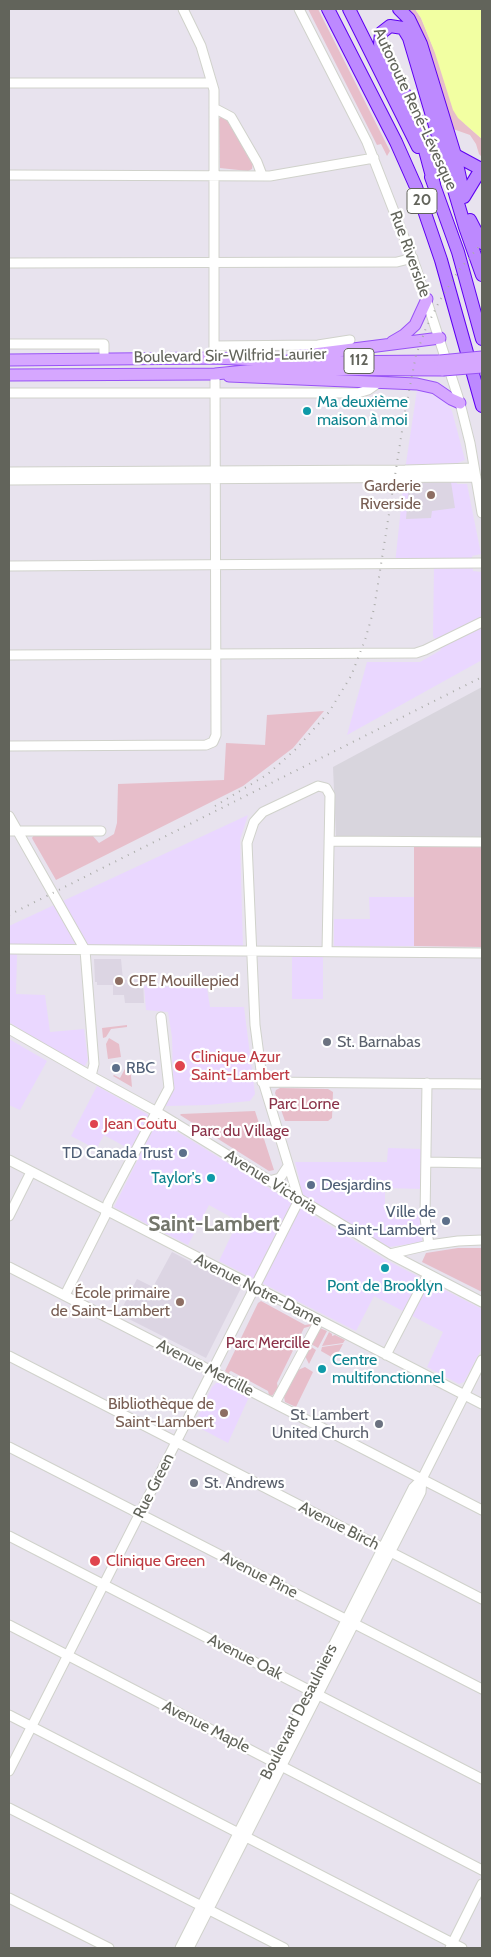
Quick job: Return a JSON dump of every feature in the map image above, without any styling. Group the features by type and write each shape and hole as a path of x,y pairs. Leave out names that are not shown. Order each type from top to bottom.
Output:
{"highway":[{"name":"Autoroute René-Lévesque","path":"328,9 396,142 416,188 441,260 482,406"},
{"name":"Autoroute René-Lévesque","path":"349,9 414,138 434,184 458,252 482,339"},
{"path":"399,9 409,19 421,44 455,155 470,222 482,243"},
{"path":"434,184 416,117 380,44 381,33 390,26 403,28 410,38 465,226 482,275"},
{"path":"455,155 480,170 464,197"}],"main road":[{"path":"386,345 401,338 410,330 417,321 427,299"},
{"path":"276,359 440,338"},
{"name":"Boulevard Sir-Wilfrid-Laurier","path":"9,375 214,374 247,370 322,371 442,366 482,357"},
{"path":"184,374 209,365 214,358"},
{"name":"Boulevard Sir-Wilfrid-Laurier","path":"9,360 214,358 482,367"},
{"path":"267,378 322,371"},
{"path":"214,374 237,378 426,386 438,390 460,403"}],"street":[{"path":"183,9 201,46 212,82 214,108 214,358"},
{"name":"Rue Riverside","path":"299,9 359,125 413,258 460,403 482,513"},
{"path":"9,83 212,82"},
{"path":"214,108 231,117 257,162 262,176"},
{"path":"9,175 262,176 348,164 374,158"},
{"path":"9,263 400,262 413,258"},
{"path":"214,346 318,345 350,340"},
{"path":"9,344 104,344 104,359"},
{"path":"9,746 206,745 213,742 216,735 214,374"},
{"path":"9,393 362,393 378,383"},
{"path":"9,472 214,475"},
{"path":"9,480 475,472"},
{"path":"9,566 482,563"},
{"path":"9,655 416,653 482,622"},
{"path":"299,1200 262,1082 255,1026 247,843 254,822 263,812 318,786 326,788 330,795 327,952"},
{"path":"9,816 12,831"},
{"path":"12,831 101,831"},
{"path":"12,831 20,834 85,950 94,1064 90,1076"},
{"path":"329,841 482,842"},
{"path":"9,949 482,953"},
{"path":"65,1294 106,1212 108,1203 168,1088 161,1017"},
{"name":"Avenue Victoria","path":"9,1029 157,1112 390,1254 482,1302"},
{"path":"262,1082 482,1084"},
{"path":"427,1083 425,1218 429,1245"},
{"name":"Avenue Notre-Dame","path":"9,1160 106,1212 482,1404"},
{"path":"426,1162 482,1163"},
{"path":"269,1181 280,1178 288,1166"},
{"path":"9,1216 32,1172"},
{"name":"Rue Green","path":"9,1772 299,1200"},
{"path":"390,1254 429,1245 482,1240"},
{"name":"Avenue Mercille","path":"9,1267 65,1294 482,1510"},
{"path":"386,1355 428,1274"},
{"path":"275,1403 319,1320"},
{"name":"Avenue Birch","path":"9,1356 482,1599"},
{"name":"Boulevard Desaulniers","path":"189,1948 205,1908 386,1550 413,1488 422,1479 482,1360"},
{"name":"Avenue Pine","path":"9,1447 482,1689"},
{"name":"Avenue Oak","path":"9,1536 482,1779"},
{"name":"Avenue Maple","path":"9,1625 482,1870"},
{"path":"9,1715 452,1946 462,1948"},
{"path":"9,1808 284,1948"},
{"path":"452,1946 482,1884"},
{"path":"9,1898 109,1948"},
{"name":"Boulevard Desaulniers","path":"180,1948 205,1908"}],"shaded area":[{"path":"415,9 482,9 482,139 458,118 453,110 435,53 421,18"},
{"path":"417,390 425,391 446,402 452,411 465,460 455,464 457,484 467,484 481,554 472,556 473,571 482,572 482,660 347,735 367,662 420,662 441,650 433,636 434,565 395,564 405,470"},
{"name":"Garderie Riverside","path":"409,482 451,482 455,508 432,511 431,518 406,519"},
{"path":"482,687 482,838 336,837 333,767"},
{"path":"248,815 240,840 243,948 9,944 9,926"},
{"path":"369,897 414,897 414,946 334,946 334,919 370,919"},
{"path":"9,954 17,954 16,994 45,995 50,1032 84,1029 88,1060 83,1069 9,1022"},
{"path":"292,957 323,957 323,999 292,999"},
{"name":"CPE Mouillepied","path":"94,959 121,959 123,980 143,979 144,1003 125,1003 124,995 113,995 113,985 97,985 97,982 95,982"},
{"path":"144,986 207,988 210,1007 244,1007 255,1094 250,1101 208,1105 165,1106 173,1079 172,1037 168,1012 146,1010"},
{"path":"9,1039 47,1061 20,1110 9,1105"},
{"path":"97,1086 166,1125 386,1260 482,1309 482,1348 464,1382 459,1384 427,1367 443,1332 374,1296 356,1331 219,1261 238,1221 209,1205 188,1245 114,1207 140,1155 104,1135 96,1149 71,1136"},
{"path":"388,1148 422,1149 422,1189 385,1188 385,1212 422,1212 422,1242 389,1247 303,1197 298,1185 300,1182 295,1162 387,1162"},
{"name":"École primaire de Saint-Lambert","path":"172,1252 241,1288 206,1358 119,1314 137,1279 153,1287"},
{"path":"216,1383 224,1383 249,1397 228,1443 194,1425 212,1387"}],"green space":[{"path":"308,9 318,9 390,151 387,156 381,144 377,145"},
{"path":"404,9 415,9 421,18 465,124 482,139 482,157 470,135 453,129"},
{"path":"221,116 229,120 253,163 252,169 248,171 220,168 219,119"},
{"path":"324,711 293,748 243,786 56,880 32,838 34,835 92,835 99,843 114,834 117,823 118,784 224,780 226,743 265,745 267,715"},
{"path":"414,847 482,847 482,947 414,946"},
{"path":"127,1025 127,1027 111,1029 106,1037 103,1038 102,1028"},
{"path":"109,1038 119,1044 121,1057 108,1059 106,1044"},
{"path":"127,1065 130,1065 132,1087 113,1076 120,1078"},
{"name":"Parc Lorne","path":"280,1088 328,1089 333,1092 332,1118 328,1121 285,1121 275,1093"},
{"name":"Parc du Village","path":"255,1111 274,1170 269,1171 180,1115 181,1114"},
{"path":"458,1248 482,1248 482,1292 422,1262 426,1253"},
{"name":"Parc Mercille","path":"261,1301 305,1325 311,1324 311,1326 304,1328 277,1383 278,1388 272,1396 269,1395 268,1391 231,1371 229,1372 230,1375 225,1371 258,1303"},
{"path":"320,1328 327,1331 318,1348 311,1344"},
{"path":"329,1332 332,1336 335,1335 345,1340 343,1343 322,1346"},
{"path":"343,1344 335,1359 321,1351 322,1347"},
{"path":"310,1346 316,1350 309,1364 305,1356"},
{"path":"305,1367 313,1372 296,1407 285,1402 284,1397 298,1370"}],"railway":[{"path":"215,806 268,774 296,749 329,712 351,676 365,640 374,609 405,412 416,355 426,328 440,300 459,270 482,243"},
{"path":"9,915 482,677"}],"place":[{"name":"Ma deuxième maison à moi","path":"307,411"},
{"name":"Garderie Riverside","path":"431,495"},
{"name":"CPE Mouillepied","path":"119,981"},
{"name":"St. Barnabas","path":"327,1042"},
{"name":"Clinique Azur Saint-Lambert","path":"180,1066"},
{"name":"RBC","path":"116,1068"},
{"name":"Jean Coutu","path":"94,1124"},
{"name":"TD Canada Trust","path":"183,1153"},
{"name":"Taylor's","path":"211,1178"},
{"name":"Desjardins","path":"311,1185"},
{"name":"Ville de Saint-Lambert","path":"446,1221"},
{"name":"Pont de Brooklyn","path":"385,1268"},
{"name":"École primaire de Saint-Lambert","path":"180,1302"},
{"name":"Centre multifonctionnel","path":"322,1369"},
{"name":"Bibliothèque de Saint-Lambert","path":"224,1413"},
{"name":"St. Lambert United Church","path":"379,1424"},
{"name":"St. Andrews","path":"194,1483"},
{"name":"Clinique Green","path":"95,1561"}],"district":[{"name":"Saint-Lambert","path":"214,1225"}]}
